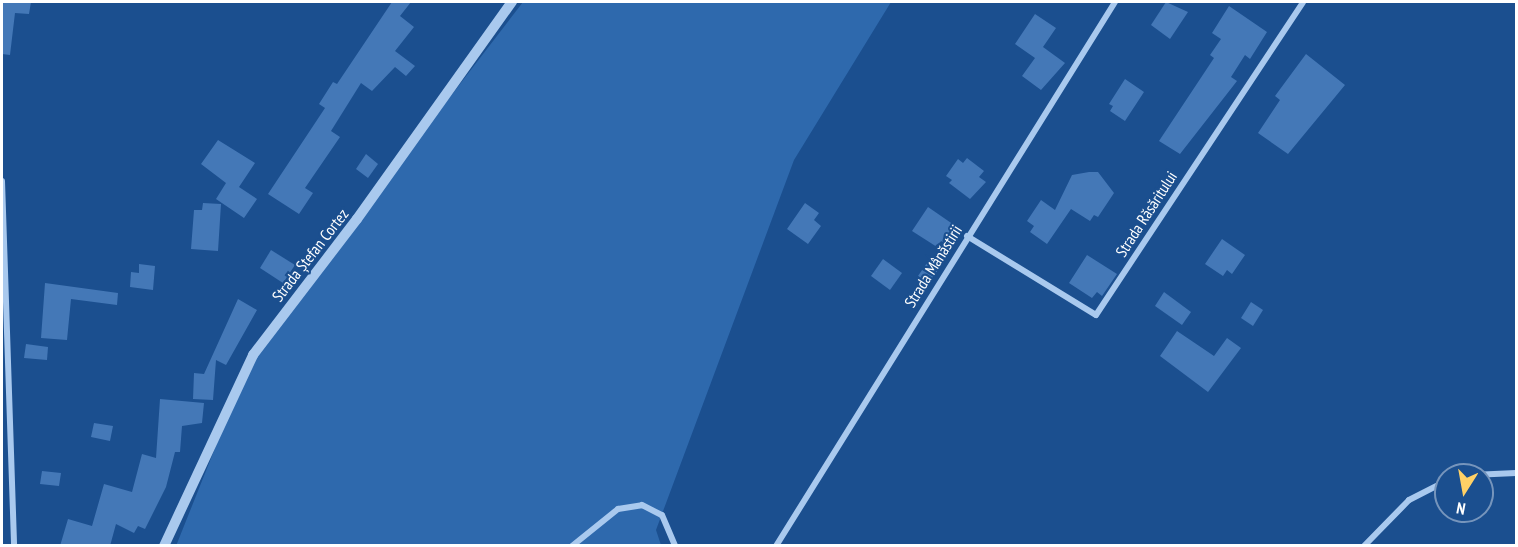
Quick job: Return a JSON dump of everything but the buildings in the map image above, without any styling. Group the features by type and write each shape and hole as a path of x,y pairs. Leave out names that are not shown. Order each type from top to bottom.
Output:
{"street":[{"name":"Strada Ștefan Cortez","path":"164,546 254,355 357,219 512,2"},
{"name":"Strada Mânăstirii","path":"776,546 967,236 1115,2"},
{"name":"Strada Răsăritului","path":"967,236 1096,315 1302,2"},
{"path":"2,181 14,546"},
{"path":"1494,474 1516,473"},
{"path":"1364,546 1409,500 1434,487"},
{"path":"572,546 618,509 642,505 662,515 675,546"}],"shaded area":[{"path":"523,2 891,2 794,160 656,530 661,545 176,546 253,353"}]}
